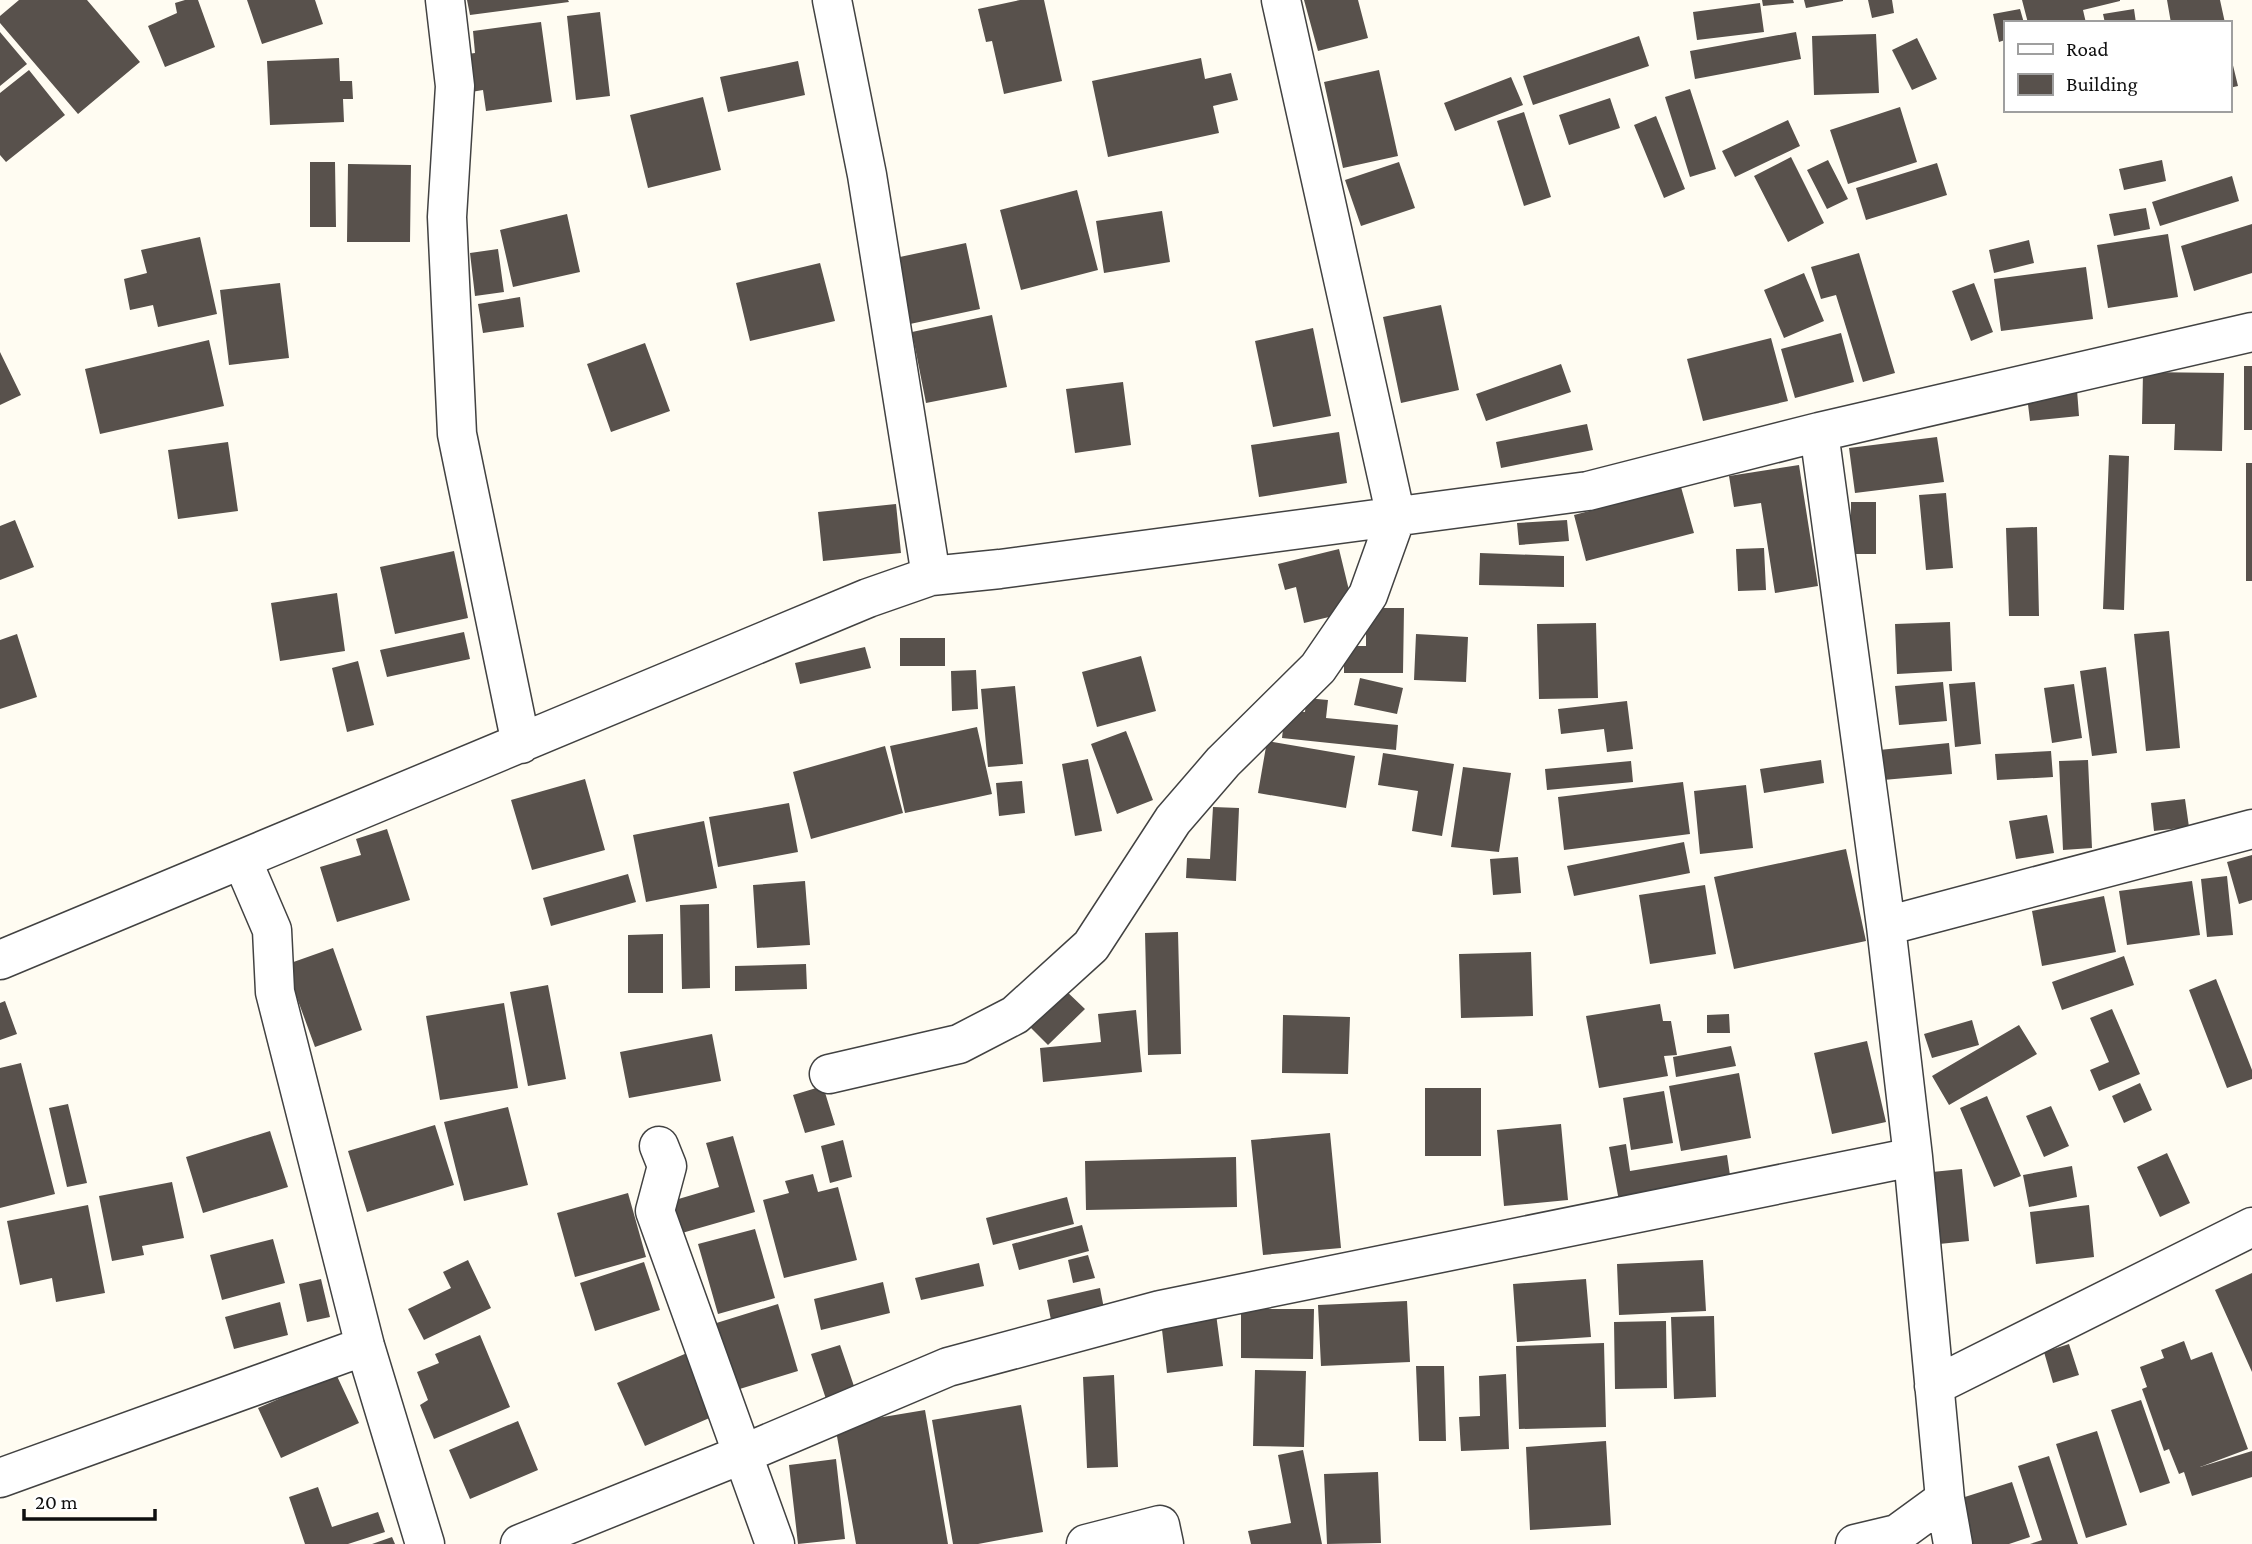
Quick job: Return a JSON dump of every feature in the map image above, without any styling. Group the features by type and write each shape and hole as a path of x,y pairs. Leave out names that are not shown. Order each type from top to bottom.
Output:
{"street":[{"path":"445,0 455,86 447,217 457,434 521,744"},
{"path":"832,0 867,175 931,576"},
{"path":"829,1074 959,1044 1015,1015 1091,946 1173,820 1223,762 1318,668 1368,595 1396,517 1281,0"},
{"path":"0,960 868,598 931,576 1014,568 1588,491 1819,432 2252,332"},
{"path":"1819,432 1886,926 1913,1157 1945,1499 1953,1544"},
{"path":"1886,926 2252,829"},
{"path":"242,860 272,930 275,992 365,1346 425,1544"},
{"path":"659,1146 667,1166 655,1211 775,1544"},
{"path":"520,1544 948,1367 1160,1310 1913,1157"},
{"path":"1934,1386 2252,1227"},
{"path":"0,1478 365,1346"},
{"path":"1856,1544 1902,1539 1945,1499"},
{"path":"1086,1544 1160,1525 1164,1544"}],"building":[{"path":"19,0 87,0 140,62 78,114 0,23 0,16"},
{"path":"198,0 215,47 165,67 148,26 177,13 175,3"},
{"path":"247,0 315,0 323,24 262,44"},
{"path":"467,0 568,0 569,2 470,15"},
{"path":"1020,0 1044,0 1062,81 1004,94 992,41 986,42 978,9"},
{"path":"1304,0 1358,0 1368,38 1318,51"},
{"path":"1762,0 1793,0 1794,3 1763,6"},
{"path":"1804,0 1843,0 1843,1 1806,8"},
{"path":"1868,0 1892,0 1894,13 1872,18"},
{"path":"2022,0 2120,0 2083,10 2086,21 2027,21"},
{"path":"2167,0 2220,0 2225,21 2171,21"},
{"path":"1760,3 1764,32 1697,40 1693,12"},
{"path":"2020,9 2023,21 2004,21 2004,40 1999,42 1993,14"},
{"path":"2134,9 2136,21 2105,21 2103,14"},
{"path":"600,12 610,96 576,100 567,16"},
{"path":"541,22 552,102 486,111 483,90 465,93 460,55 475,53 473,31"},
{"path":"0,32 27,64 0,86"},
{"path":"1796,32 1801,59 1695,79 1690,51"},
{"path":"1876,34 1879,93 1814,95 1812,36"},
{"path":"1639,36 1649,66 1533,105 1523,76"},
{"path":"1917,38 1937,79 1912,90 1892,50"},
{"path":"2231,57 2238,86 2231,88"},
{"path":"339,58 340,81 352,81 353,99 343,99 344,122 270,125 267,61"},
{"path":"1201,58 1205,79 1231,73 1238,100 1213,106 1219,133 1108,157 1092,81"},
{"path":"798,61 805,95 728,112 720,77"},
{"path":"29,70 65,115 6,162 0,155 0,93"},
{"path":"1379,70 1398,156 1343,168 1324,82"},
{"path":"1511,77 1523,105 1455,131 1444,103"},
{"path":"1690,89 1716,169 1690,177 1665,97"},
{"path":"703,97 721,170 648,188 630,115"},
{"path":"1610,98 1620,128 1569,145 1559,115"},
{"path":"1900,107 1917,162 1848,184 1830,130"},
{"path":"1524,112 1551,197 1524,206 1497,121"},
{"path":"1656,116 1685,189 1664,198 1634,125"},
{"path":"1788,120 1800,146 1735,177 1722,151"},
{"path":"1791,157 1824,223 1788,242 1754,176"},
{"path":"1828,160 1848,199 1827,209 1807,170"},
{"path":"2162,160 2166,181 2124,190 2119,169"},
{"path":"310,162 335,162 336,227 310,227"},
{"path":"1399,162 1415,208 1361,226 1345,180"},
{"path":"1937,163 1947,195 1866,220 1856,188"},
{"path":"348,164 411,165 410,242 347,242"},
{"path":"2232,176 2239,201 2160,226 2152,202"},
{"path":"1077,190 1098,270 1021,290 1000,210"},
{"path":"2146,208 2150,229 2114,236 2109,214"},
{"path":"1162,211 1170,262 1104,273 1096,221"},
{"path":"567,214 580,272 513,287 500,230"},
{"path":"2252,224 2252,273 2194,291 2181,246"},
{"path":"2168,234 2178,297 2108,308 2097,245"},
{"path":"200,237 217,314 158,327 153,305 130,310 124,279 147,273 141,250"},
{"path":"2029,240 2034,263 1994,273 1989,250"},
{"path":"966,243 980,309 910,324 895,258"},
{"path":"498,249 504,292 475,296 470,253"},
{"path":"1859,253 1895,373 1863,382 1836,295 1821,299 1811,267"},
{"path":"820,263 835,321 750,341 736,283"},
{"path":"2086,267 2093,319 2001,331 1994,279"},
{"path":"1804,273 1824,321 1784,338 1764,290"},
{"path":"280,283 289,358 229,365 220,290"},
{"path":"1974,283 1993,332 1971,341 1952,291"},
{"path":"520,297 524,327 483,333 478,304"},
{"path":"1441,305 1459,390 1401,403 1383,317"},
{"path":"992,315 1007,387 926,403 912,332"},
{"path":"1313,328 1331,416 1273,427 1255,341"},
{"path":"1841,333 1854,382 1795,398 1781,349"},
{"path":"1771,338 1788,401 1703,421 1687,359"},
{"path":"209,340 224,406 100,434 85,369"},
{"path":"645,343 670,411 611,432 587,364"},
{"path":"0,352 21,395 0,405"},
{"path":"1561,364 1571,392 1486,421 1476,394"},
{"path":"2244,366 2252,366 2252,430 2244,430"},
{"path":"2143,372 2224,373 2222,451 2174,450 2175,424 2142,424"},
{"path":"1123,382 1131,445 1075,453 1066,389"},
{"path":"2077,390 2079,416 2030,421 2027,396"},
{"path":"1587,424 1593,450 1501,468 1496,442"},
{"path":"1339,432 1347,483 1259,497 1251,445"},
{"path":"1937,437 1944,482 1855,493 1849,448"},
{"path":"228,442 238,511 178,519 168,450"},
{"path":"2109,455 2129,456 2124,610 2103,609"},
{"path":"2246,463 2252,463 2252,581 2246,581"},
{"path":"1799,465 1818,586 1775,593 1761,503 1734,507 1729,476"},
{"path":"1681,487 1694,533 1586,561 1574,515"},
{"path":"1946,493 1953,568 1926,570 1919,495"},
{"path":"1851,502 1876,502 1876,554 1851,554"},
{"path":"896,504 901,553 823,561 818,512"},
{"path":"15,520 34,567 0,580 0,526"},
{"path":"1567,520 1569,541 1519,545 1517,523"},
{"path":"2037,527 2039,616 2009,616 2006,528"},
{"path":"1764,548 1766,590 1738,591 1736,549"},
{"path":"1339,549 1354,611 1304,623 1296,587 1285,590 1278,564"},
{"path":"454,551 468,618 395,634 380,567"},
{"path":"1480,553 1564,556 1564,587 1479,585"},
{"path":"337,593 345,651 280,661 271,603"},
{"path":"1366,608 1404,608 1403,673 1344,673 1344,646 1366,646"},
{"path":"1950,622 1952,671 1897,674 1895,624"},
{"path":"1596,623 1598,698 1539,699 1537,624"},
{"path":"2169,631 2180,748 2146,751 2134,634"},
{"path":"464,632 470,659 387,677 380,650"},
{"path":"17,634 37,697 0,709 0,640"},
{"path":"1416,634 1468,637 1466,682 1414,680"},
{"path":"900,638 945,638 945,666 900,666"},
{"path":"865,647 871,668 800,684 795,663"},
{"path":"1141,656 1156,711 1097,727 1082,672"},
{"path":"358,661 374,725 347,732 332,668"},
{"path":"2106,667 2117,753 2092,756 2080,671"},
{"path":"976,670 978,709 952,711 951,671"},
{"path":"1360,678 1403,688 1397,714 1354,705"},
{"path":"1943,682 1947,721 1899,725 1895,686"},
{"path":"1975,682 1981,744 1955,747 1949,684"},
{"path":"2074,684 2082,738 2052,743 2044,688"},
{"path":"1015,686 1023,764 988,767 981,689"},
{"path":"1306,698 1328,700 1326,718 1398,725 1396,750 1282,738 1285,710 1305,712"},
{"path":"1627,701 1633,749 1607,752 1604,729 1561,734 1558,709"},
{"path":"977,727 992,794 905,813 890,746"},
{"path":"1126,731 1153,800 1117,814 1091,744"},
{"path":"1267,741 1355,756 1346,808 1258,793"},
{"path":"1949,743 1952,774 1883,780 1879,750"},
{"path":"885,746 903,813 811,839 793,772"},
{"path":"2051,751 2053,777 1997,780 1995,754"},
{"path":"1383,753 1454,764 1442,836 1412,831 1418,791 1378,785"},
{"path":"1088,759 1102,831 1075,836 1062,764"},
{"path":"1821,760 1824,783 1764,793 1760,769"},
{"path":"2088,760 2092,848 2063,850 2059,761"},
{"path":"1631,761 1633,782 1547,790 1545,769"},
{"path":"1463,767 1511,773 1499,852 1451,847"},
{"path":"585,779 605,850 532,870 511,800"},
{"path":"1022,781 1025,813 999,816 996,783"},
{"path":"1683,782 1690,834 1564,850 1558,797"},
{"path":"1746,785 1753,848 1700,854 1694,791"},
{"path":"2185,799 2189,827 2154,831 2151,803"},
{"path":"789,803 798,852 718,867 709,817"},
{"path":"1213,807 1239,808 1236,881 1186,878 1187,858 1210,859"},
{"path":"2047,815 2054,853 2016,859 2009,821"},
{"path":"704,821 717,888 646,902 633,835"},
{"path":"387,829 410,900 337,922 320,867 361,855 356,839"},
{"path":"1684,842 1690,873 1574,896 1567,866"},
{"path":"1846,849 1866,941 1734,969 1714,877"},
{"path":"2252,855 2252,900 2239,904 2227,862"},
{"path":"1518,857 1521,893 1493,895 1490,859"},
{"path":"628,874 636,902 551,926 543,898"},
{"path":"2227,876 2233,935 2207,937 2201,879"},
{"path":"805,881 810,945 757,948 753,885"},
{"path":"2192,881 2200,935 2127,945 2119,891"},
{"path":"1705,885 1716,954 1650,964 1639,895"},
{"path":"2104,896 2116,952 2042,966 2032,911"},
{"path":"709,904 710,988 682,989 680,905"},
{"path":"1178,932 1181,1054 1148,1055 1145,933"},
{"path":"663,934 663,993 628,993 628,935"},
{"path":"333,948 362,1030 315,1047 285,965"},
{"path":"1531,952 1533,1016 1461,1018 1459,954"},
{"path":"2124,956 2134,985 2062,1010 2052,982"},
{"path":"806,964 807,989 735,991 735,966"},
{"path":"2216,979 2252,1070 2252,1079 2227,1088 2189,990"},
{"path":"548,985 566,1079 528,1086 510,992"},
{"path":"1063,988 1085,1009 1048,1045 1027,1024"},
{"path":"5,1001 17,1034 0,1040 0,1003"},
{"path":"504,1003 518,1088 440,1100 426,1016"},
{"path":"1660,1004 1663,1021 1671,1021 1677,1055 1664,1056 1668,1076 1599,1088 1586,1016"},
{"path":"2112,1009 2140,1074 2099,1091 2090,1070 2109,1062 2090,1018"},
{"path":"1136,1010 1142,1072 1043,1082 1040,1048 1101,1042 1098,1014"},
{"path":"1729,1014 1730,1033 1707,1033 1707,1015"},
{"path":"1283,1015 1350,1017 1348,1074 1282,1073"},
{"path":"1972,1020 1979,1045 1932,1058 1924,1034"},
{"path":"2019,1025 2037,1054 1949,1105 1932,1076"},
{"path":"712,1034 721,1081 629,1098 620,1052"},
{"path":"1867,1041 1886,1122 1832,1134 1814,1053"},
{"path":"1731,1046 1736,1066 1676,1077 1673,1057"},
{"path":"21,1063 55,1194 0,1208 0,1068"},
{"path":"1739,1073 1751,1138 1681,1151 1669,1086"},
{"path":"2140,1083 2152,1110 2124,1123 2112,1096"},
{"path":"823,1086 835,1125 805,1133 793,1095"},
{"path":"1425,1088 1481,1088 1481,1156 1425,1156"},
{"path":"1664,1091 1673,1143 1631,1150 1623,1098"},
{"path":"1987,1096 2021,1176 1994,1187 1960,1108"},
{"path":"68,1104 87,1183 67,1187 49,1108"},
{"path":"2051,1106 2069,1146 2044,1157 2026,1116"},
{"path":"508,1107 528,1185 464,1201 444,1122"},
{"path":"1561,1124 1568,1200 1504,1206 1497,1130"},
{"path":"435,1125 454,1185 367,1212 348,1151"},
{"path":"270,1131 288,1187 203,1213 186,1157"},
{"path":"1330,1133 1341,1248 1263,1255 1251,1140"},
{"path":"733,1136 755,1212 675,1235 665,1203 719,1187 706,1143"},
{"path":"843,1140 852,1177 830,1183 821,1146"},
{"path":"1626,1144 1630,1171 1727,1155 1731,1182 1619,1201 1609,1147"},
{"path":"2167,1153 2190,1203 2160,1217 2137,1167"},
{"path":"1236,1157 1237,1207 1086,1210 1085,1161"},
{"path":"2072,1166 2077,1197 2029,1207 2023,1175"},
{"path":"1962,1169 1969,1241 1939,1244 1932,1172"},
{"path":"813,1174 818,1192 838,1187 857,1260 784,1278 763,1200 789,1193 785,1181"},
{"path":"172,1182 184,1238 142,1246 144,1255 112,1261 99,1196"},
{"path":"628,1193 646,1257 575,1277 557,1213"},
{"path":"1067,1197 1074,1224 993,1245 986,1218"},
{"path":"88,1205 105,1293 56,1302 52,1278 20,1285 7,1221"},
{"path":"2089,1205 2094,1257 2036,1264 2030,1212"},
{"path":"1082,1225 1089,1251 1019,1270 1012,1244"},
{"path":"755,1229 775,1298 718,1314 698,1244"},
{"path":"273,1239 285,1283 222,1300 210,1255"},
{"path":"1088,1255 1095,1278 1073,1283 1068,1260"},
{"path":"468,1260 491,1308 424,1340 408,1309 451,1288 443,1272"},
{"path":"1703,1260 1706,1311 1619,1315 1617,1264"},
{"path":"644,1262 660,1310 595,1331 580,1283"},
{"path":"979,1263 984,1286 921,1300 915,1278"},
{"path":"2252,1273 2252,1372 2215,1290"},
{"path":"321,1279 330,1317 307,1322 299,1284"},
{"path":"1586,1279 1591,1337 1517,1342 1513,1284"},
{"path":"883,1282 890,1313 821,1330 814,1299"},
{"path":"1100,1288 1106,1319 1053,1330 1047,1300"},
{"path":"1407,1301 1410,1362 1321,1366 1318,1305"},
{"path":"280,1302 288,1335 234,1349 225,1317"},
{"path":"778,1304 798,1371 730,1392 710,1325"},
{"path":"1241,1309 1314,1309 1313,1359 1241,1358"},
{"path":"1216,1314 1223,1366 1167,1373 1161,1321"},
{"path":"1714,1316 1716,1397 1674,1399 1671,1317"},
{"path":"1666,1321 1667,1388 1615,1389 1614,1322"},
{"path":"480,1335 510,1407 434,1439 420,1405 428,1400 417,1372 439,1363 435,1354"},
{"path":"2184,1341 2191,1360 2212,1352 2248,1449 2200,1467 2252,1451 2252,1477 2192,1496 2184,1472 2179,1474 2169,1449 2164,1451 2142,1389 2147,1387 2140,1367 2164,1358 2161,1350"},
{"path":"1604,1343 1606,1427 1519,1429 1516,1346"},
{"path":"2069,1344 2079,1375 2053,1383 2044,1352"},
{"path":"840,1345 856,1392 827,1402 811,1354"},
{"path":"687,1353 714,1416 645,1446 617,1383"},
{"path":"1416,1366 1444,1366 1446,1441 1419,1441"},
{"path":"1255,1370 1306,1371 1304,1447 1253,1446"},
{"path":"336,1374 359,1423 281,1458 258,1408"},
{"path":"1506,1374 1509,1449 1461,1451 1459,1417 1480,1416 1479,1376"},
{"path":"1114,1375 1118,1467 1087,1468 1083,1377"},
{"path":"2141,1400 2170,1483 2140,1493 2111,1410"},
{"path":"1021,1405 1043,1532 978,1544 953,1544 932,1420"},
{"path":"925,1410 948,1544 856,1544 835,1425"},
{"path":"518,1421 538,1470 470,1499 449,1450"},
{"path":"2097,1431 2127,1525 2086,1538 2056,1444"},
{"path":"1606,1441 1611,1525 1530,1530 1526,1447"},
{"path":"1303,1450 1322,1544 1251,1544 1248,1531 1291,1523 1278,1455"},
{"path":"2049,1456 2078,1544 2030,1544 2042,1540 2018,1466"},
{"path":"836,1459 845,1539 798,1544 789,1465"},
{"path":"1378,1472 1381,1543 1327,1544 1324,1474"},
{"path":"2012,1482 2030,1537 2009,1544 1963,1544 1949,1502"},
{"path":"318,1487 332,1527 378,1512 385,1532 348,1544 305,1544 289,1497"},
{"path":"392,1537 395,1544 372,1544"}]}
